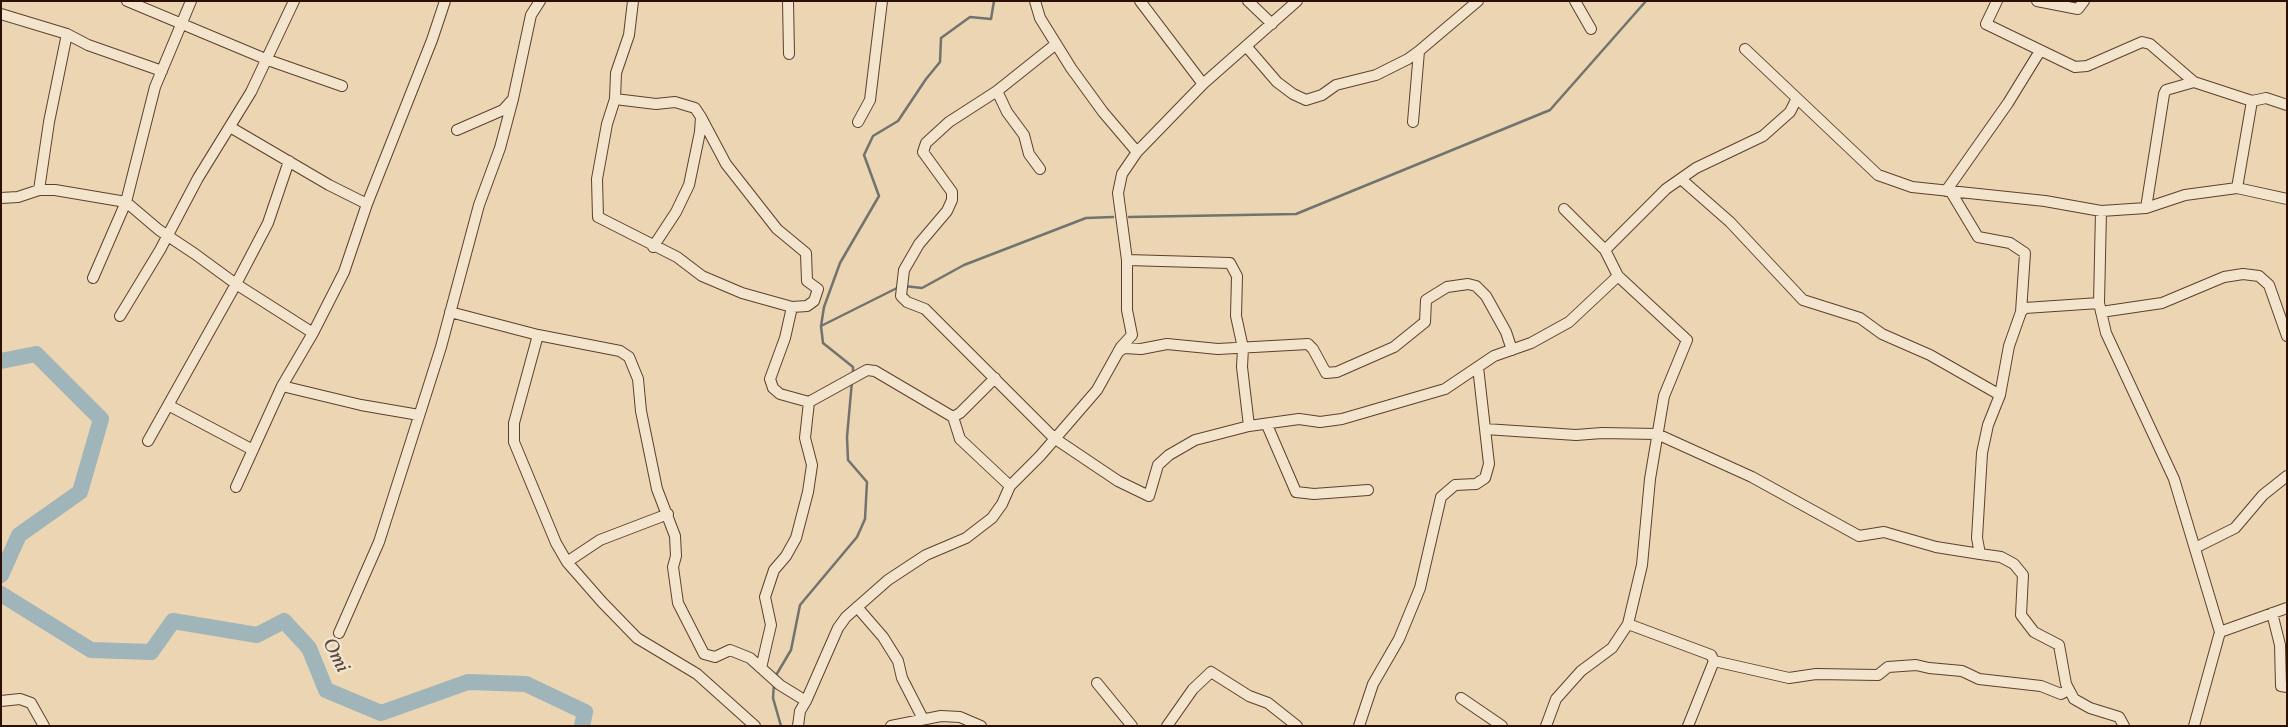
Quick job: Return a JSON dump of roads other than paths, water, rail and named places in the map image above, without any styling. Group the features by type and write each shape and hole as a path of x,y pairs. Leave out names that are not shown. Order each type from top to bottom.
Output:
{"street":[{"path":"127,1 180,25 268,60 342,86"},
{"path":"93,278 126,202 155,87 191,1"},
{"path":"120,316 168,236 198,178 230,127 268,60 294,1"},
{"path":"236,486 282,386 313,334 344,272 367,204 432,40 444,1"},
{"path":"339,633 379,542 450,312 482,196 500,148 513,99 531,15 540,1"},
{"path":"615,99 656,104 675,102 695,108 726,164 777,229 806,253 807,281 818,289 814,301 807,306 792,307 742,293 702,276 676,257 598,216 596,179 607,124 615,99 616,72 629,35 632,1"},
{"path":"788,1 789,54"},
{"path":"858,122 870,100 882,1"},
{"path":"1035,1 1040,18 1056,44 1104,112 1137,152"},
{"path":"1140,1 1203,84"},
{"path":"1248,1 1272,24"},
{"path":"798,726 800,711 838,628 888,580 926,555 966,538 992,518 1002,504 1010,486 1040,456 1097,390 1117,353 1132,335 1127,310 1127,260 1118,193 1122,174 1137,152 1203,84 1297,1"},
{"path":"1246,46 1277,82 1293,94 1306,100 1322,95 1336,85 1376,75 1408,59 1478,1"},
{"path":"1575,1 1591,29"},
{"path":"1997,1 1986,24 2075,66 2087,66 2142,42 2150,44 2194,82 2252,101 2266,98 2287,105"},
{"path":"2037,1 2078,9 2084,1"},
{"path":"1,14 67,34 88,45 162,71"},
{"path":"39,190 48,122 67,34"},
{"path":"1056,44 997,91 949,122 926,143 923,152 952,192 952,200 947,211 918,244 904,270 901,296 907,302 925,309 1054,438 1118,481 1149,496 1158,465 1169,455 1195,440 1249,426 1299,419 1320,422 1342,419 1445,389 1494,356 1530,343 1569,322 1618,276"},
{"path":"1745,49 1878,175 1912,187 2045,201 2101,211 2146,208 2185,195 2237,188 2287,199"},
{"path":"1412,122 1419,51"},
{"path":"1948,192 2008,104 2040,51"},
{"path":"2146,208 2164,94 2166,90 2194,82"},
{"path":"997,91 1007,112 1024,135 1029,154 1040,169"},
{"path":"1605,250 1666,189 1696,168 1763,136 1790,112 1796,98"},
{"path":"457,130 503,110 513,99"},
{"path":"2237,188 2252,101"},
{"path":"654,247 676,212 689,185 700,132 701,117"},
{"path":"230,127 329,185 367,204"},
{"path":"148,441 268,223 289,161"},
{"path":"1682,179 1730,222 1803,300 1860,318 1882,334 1930,356 2000,395"},
{"path":"1,198 18,197 39,190 56,190 126,202 168,236 236,284 313,334"},
{"path":"1948,192 1978,237 2010,243 2025,253 2021,312 2009,346 2000,395 1988,425 1982,453 1977,538 1980,554"},
{"path":"1546,726 1556,699 1581,671 1612,648 1628,624 1642,565 1650,478 1664,396 1687,340 1618,276 1605,250 1564,209"},
{"path":"2101,211 2100,307 2106,333 2174,479 2220,632 2194,726"},
{"path":"1127,260 1230,262 1237,276 1236,316 1243,348 1242,367 1249,426"},
{"path":"2021,312 2025,308 2100,307 2162,303 2224,277 2243,274 2259,276 2269,286 2287,336"},
{"path":"1117,353 1124,348 1141,349 1167,344 1218,349 1308,344 1313,349 1326,373 1337,372 1394,347 1425,322 1426,300 1447,288 1468,284 1476,286 1486,296 1506,332 1512,350"},
{"path":"792,307 785,338 770,379 773,388 780,394 809,402 867,370 874,371 953,417 960,439 1010,486"},
{"path":"450,312 538,335 620,351 629,356 638,379 641,411 656,484 675,536 676,556 673,568 678,603 704,654 715,656 730,650 750,658 780,685 806,701"},
{"path":"538,335 514,423 514,442 556,544 566,562 637,638 697,674 755,726"},
{"path":"1359,726 1373,684 1399,639 1420,588 1441,497 1455,485 1476,484 1485,478 1489,464 1478,367"},
{"path":"953,417 960,413 994,378"},
{"path":"282,386 361,405 419,415"},
{"path":"761,668 771,625 765,597 774,570 786,556 796,538 808,492 812,465 805,438 809,402"},
{"path":"168,405 253,450"},
{"path":"1267,424 1296,492 1314,494 1368,490"},
{"path":"1485,429 1576,435 1602,433 1657,434 1752,477 1859,536 1884,532 1936,547 2001,557 2014,564 2023,575 2021,616 2034,632 2059,645 2060,658 2068,690 2074,699 2090,708 2119,717 2124,726"},
{"path":"2194,548 2234,528 2263,495 2287,476"},
{"path":"566,562 600,540 668,514"},
{"path":"858,607 883,637 898,661 902,678 923,719"},
{"path":"2220,632 2287,608"},
{"path":"2272,613 2280,645 2281,686 2287,687"},
{"path":"1628,624 1711,655 1714,661 1688,726"},
{"path":"1714,661 1788,678 1816,674 1878,675 1888,667 1916,665 1929,668 1962,670 1979,679 2041,686 2062,694 2068,690"},
{"path":"1167,726 1194,689 1211,672 1249,696 1268,703 1297,726"},
{"path":"1097,683 1132,726"},
{"path":"1461,698 1502,726"},
{"path":"1,701 20,699 31,702 44,726"},
{"path":"891,726 941,716 960,717 981,726"}],"waterway":[{"path":"853,375 853,367 823,343 821,326 824,307 840,263 879,196 864,155 873,136 898,121 926,79 940,62 941,38 970,17 991,19 994,1"},
{"path":"1129,217 1296,214 1550,110 1646,1"},
{"path":"904,286 922,288 964,265 1086,218 1113,217"},
{"path":"821,326 899,287"},
{"name":"Omi","path":"1,361 36,354 101,419 80,492 19,535 1,575"},
{"path":"775,677 791,650 800,605 857,537 865,519 867,482 848,460 847,437 852,381"},
{"name":"Omi","path":"1,594 91,650 151,652 173,621 257,635 284,621 309,648 326,690 381,713 468,682 526,684 585,712 582,726"},
{"path":"774,683 773,698 781,726"}]}
